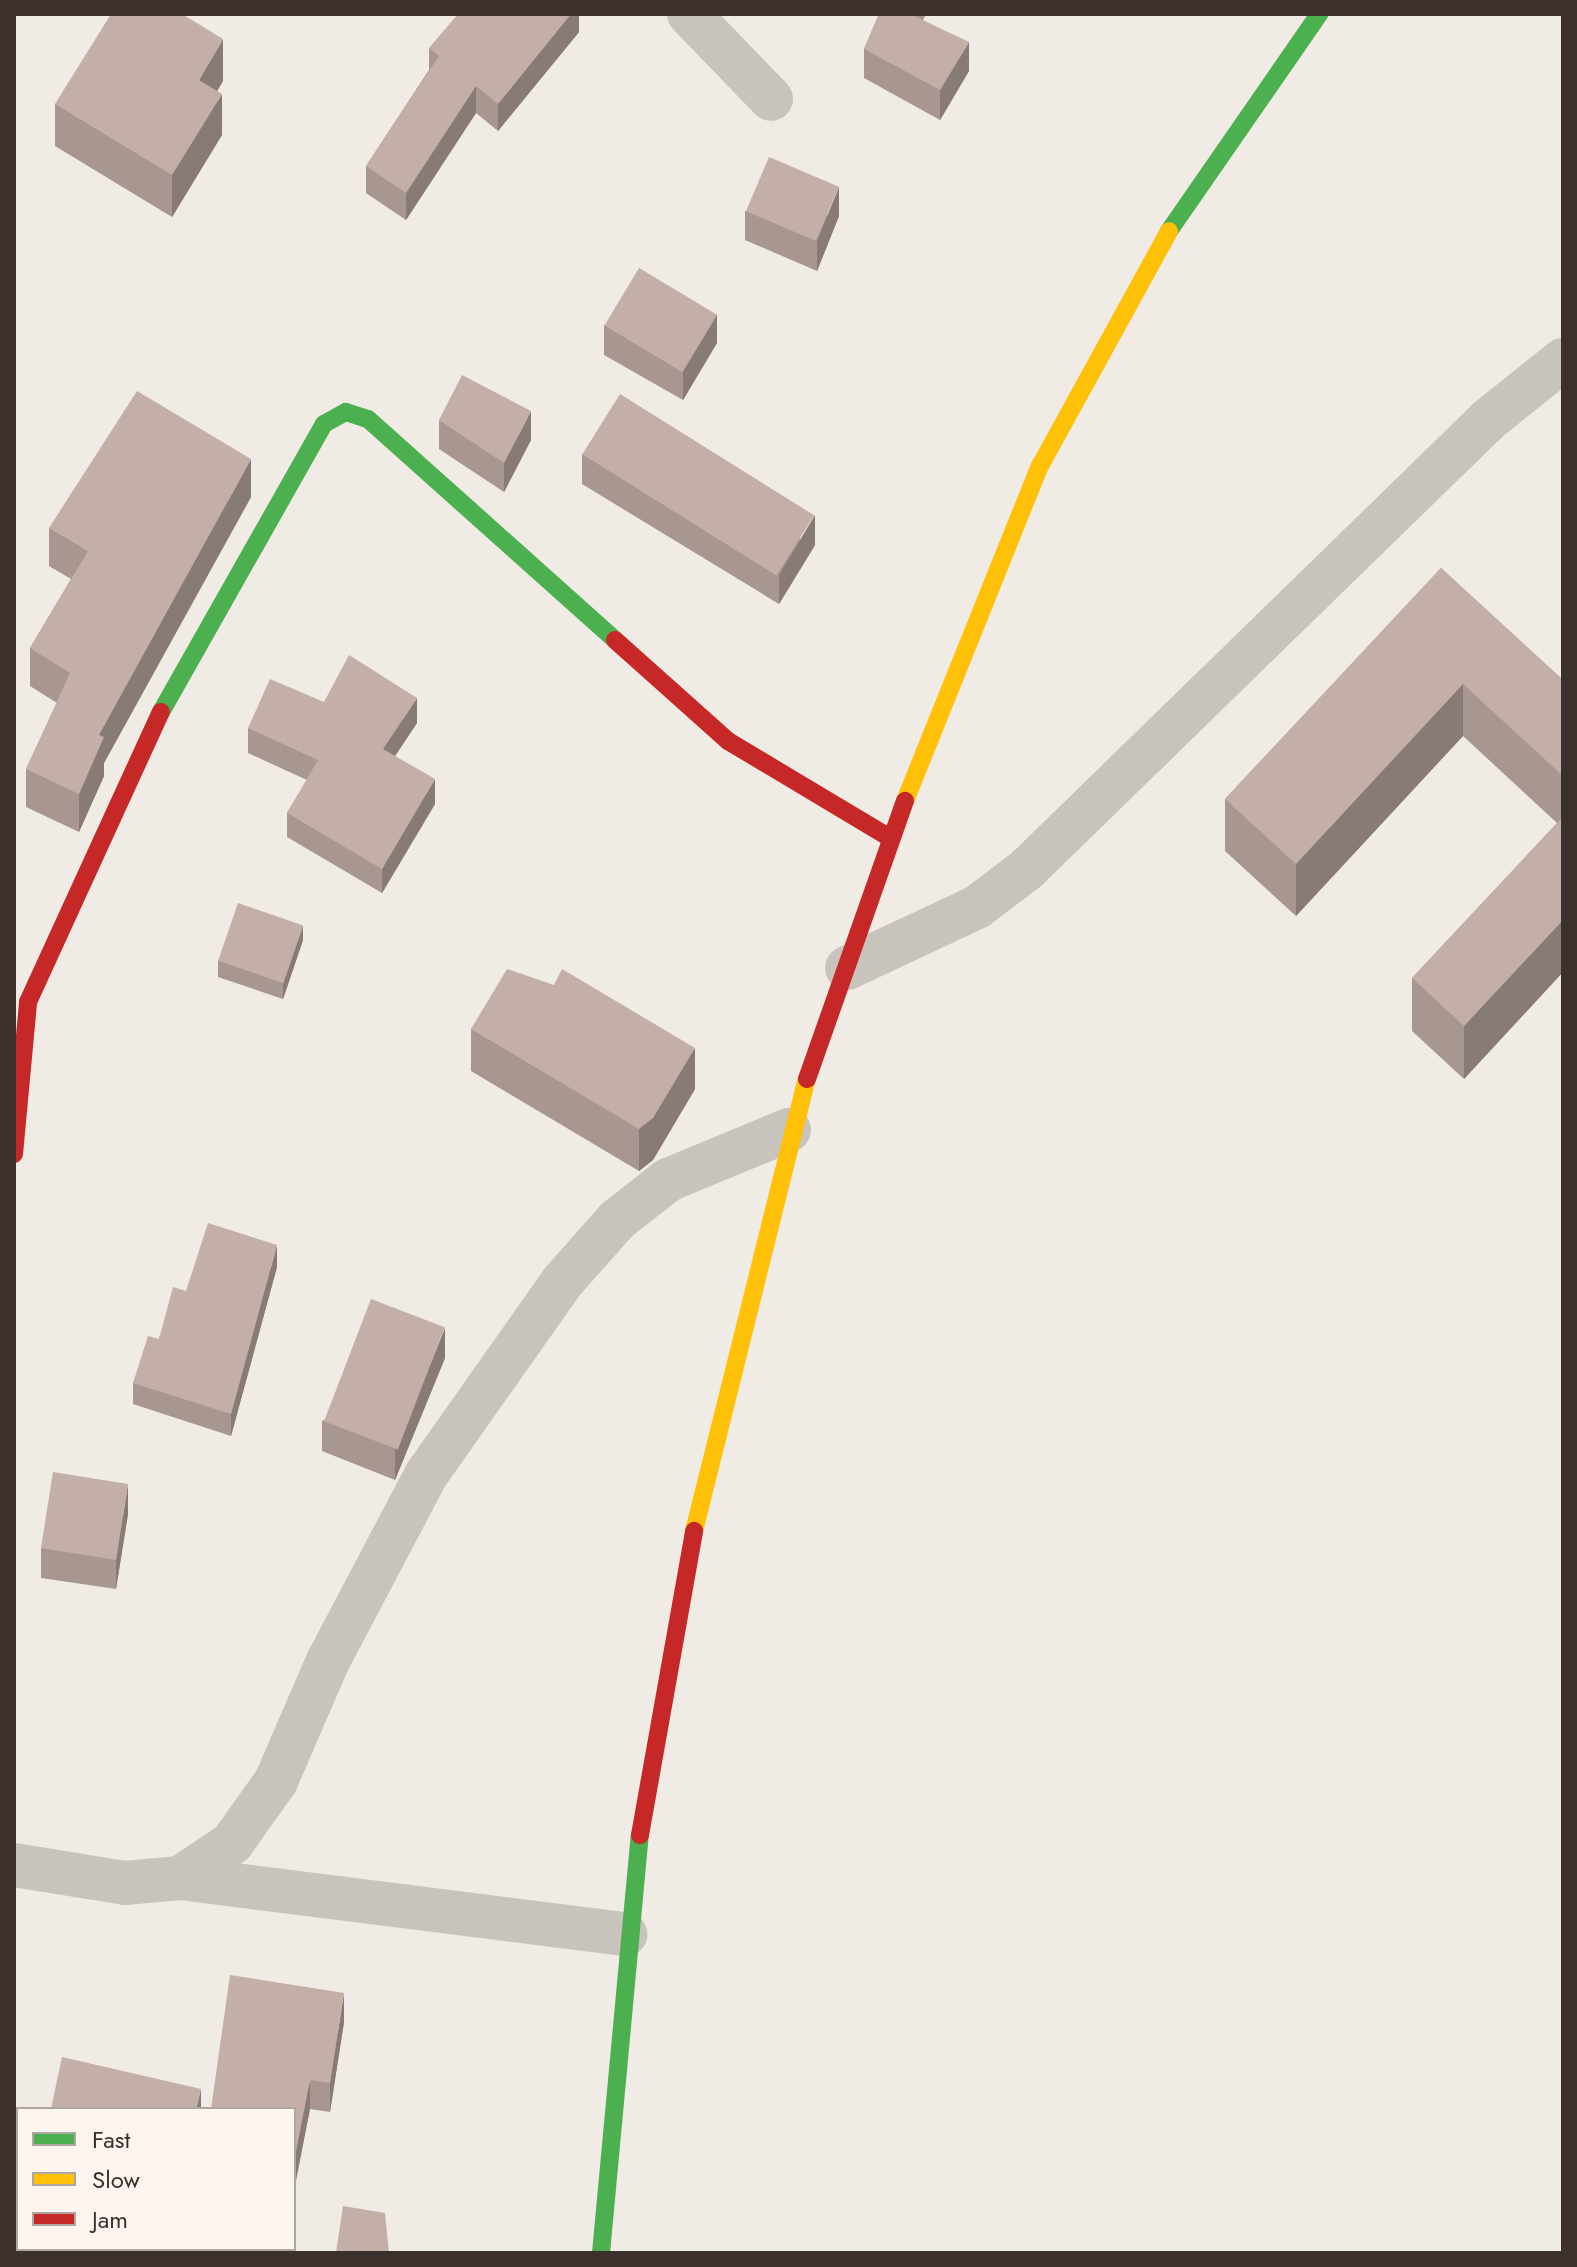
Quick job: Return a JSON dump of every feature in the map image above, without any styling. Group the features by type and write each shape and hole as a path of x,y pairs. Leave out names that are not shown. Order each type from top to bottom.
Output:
{"main road":[{"path":"601,2253 625,1934 646,1772 688,1557 789,1130 890,838 1077,390 1156,250 1319,14"},
{"path":"14,1154 21,1001 186,661 324,424 346,412 368,419 728,741 890,838"}],"street":[{"path":"689,14 771,99"},
{"path":"847,968 977,907 1027,869 1488,420 1563,360"},
{"path":"180,1878 232,1843 276,1781 328,1661 426,1475 562,1282 617,1220 668,1180 789,1130"},
{"path":"14,1865 125,1883 180,1878 625,1934"}],"building":[{"path":"111,14 182,14 223,39 199,80 222,94 172,175 55,104"},
{"path":"458,14 571,14 498,104 476,86 406,193 366,166 439,56 429,48"},
{"path":"879,14 910,14 969,42 940,90 864,49"},
{"path":"769,157 839,187 816,241 746,211"},
{"path":"639,268 717,315 682,372 604,325"},
{"path":"462,375 531,411 504,463 439,420"},
{"path":"137,391 251,459 99,735 104,737 79,794 26,769 70,673 30,648 88,551 49,528"},
{"path":"620,394 814,515 777,576 582,454"},
{"path":"1441,568 1563,680 1563,776 1463,684 1296,864 1225,799"},
{"path":"349,655 417,698 383,749 435,779 382,869 287,813 318,760 248,728 270,679 324,702"},
{"path":"1563,817 1563,920 1464,1026 1412,978"},
{"path":"238,903 303,925 283,983 218,961"},
{"path":"507,969 554,985 562,969 695,1048 653,1118 639,1129 471,1029"},
{"path":"208,1223 277,1245 231,1414 133,1383 148,1336 159,1339 173,1287 186,1291"},
{"path":"371,1299 445,1327 398,1450 324,1421"},
{"path":"53,1472 128,1484 116,1560 41,1548"},
{"path":"230,1975 344,1993 330,2083 310,2080 296,2151 296,2107 211,2107"},
{"path":"62,2057 201,2089 196,2107 51,2107"},
{"path":"343,2206 385,2213 389,2253 336,2253"}],"traffic: fast":[{"path":"1169,231 1319,14"},
{"path":"161,712 324,424 346,412 368,419 615,640"},
{"path":"601,2253 640,1835"}],"traffic: slow":[{"path":"905,801 1040,466 1169,231"},
{"path":"694,1531 807,1079"}],"traffic: jam":[{"path":"615,640 728,741 890,838"},
{"path":"14,1154 28,1002 161,712"},
{"path":"807,1079 905,801"},
{"path":"640,1835 694,1531"}]}
